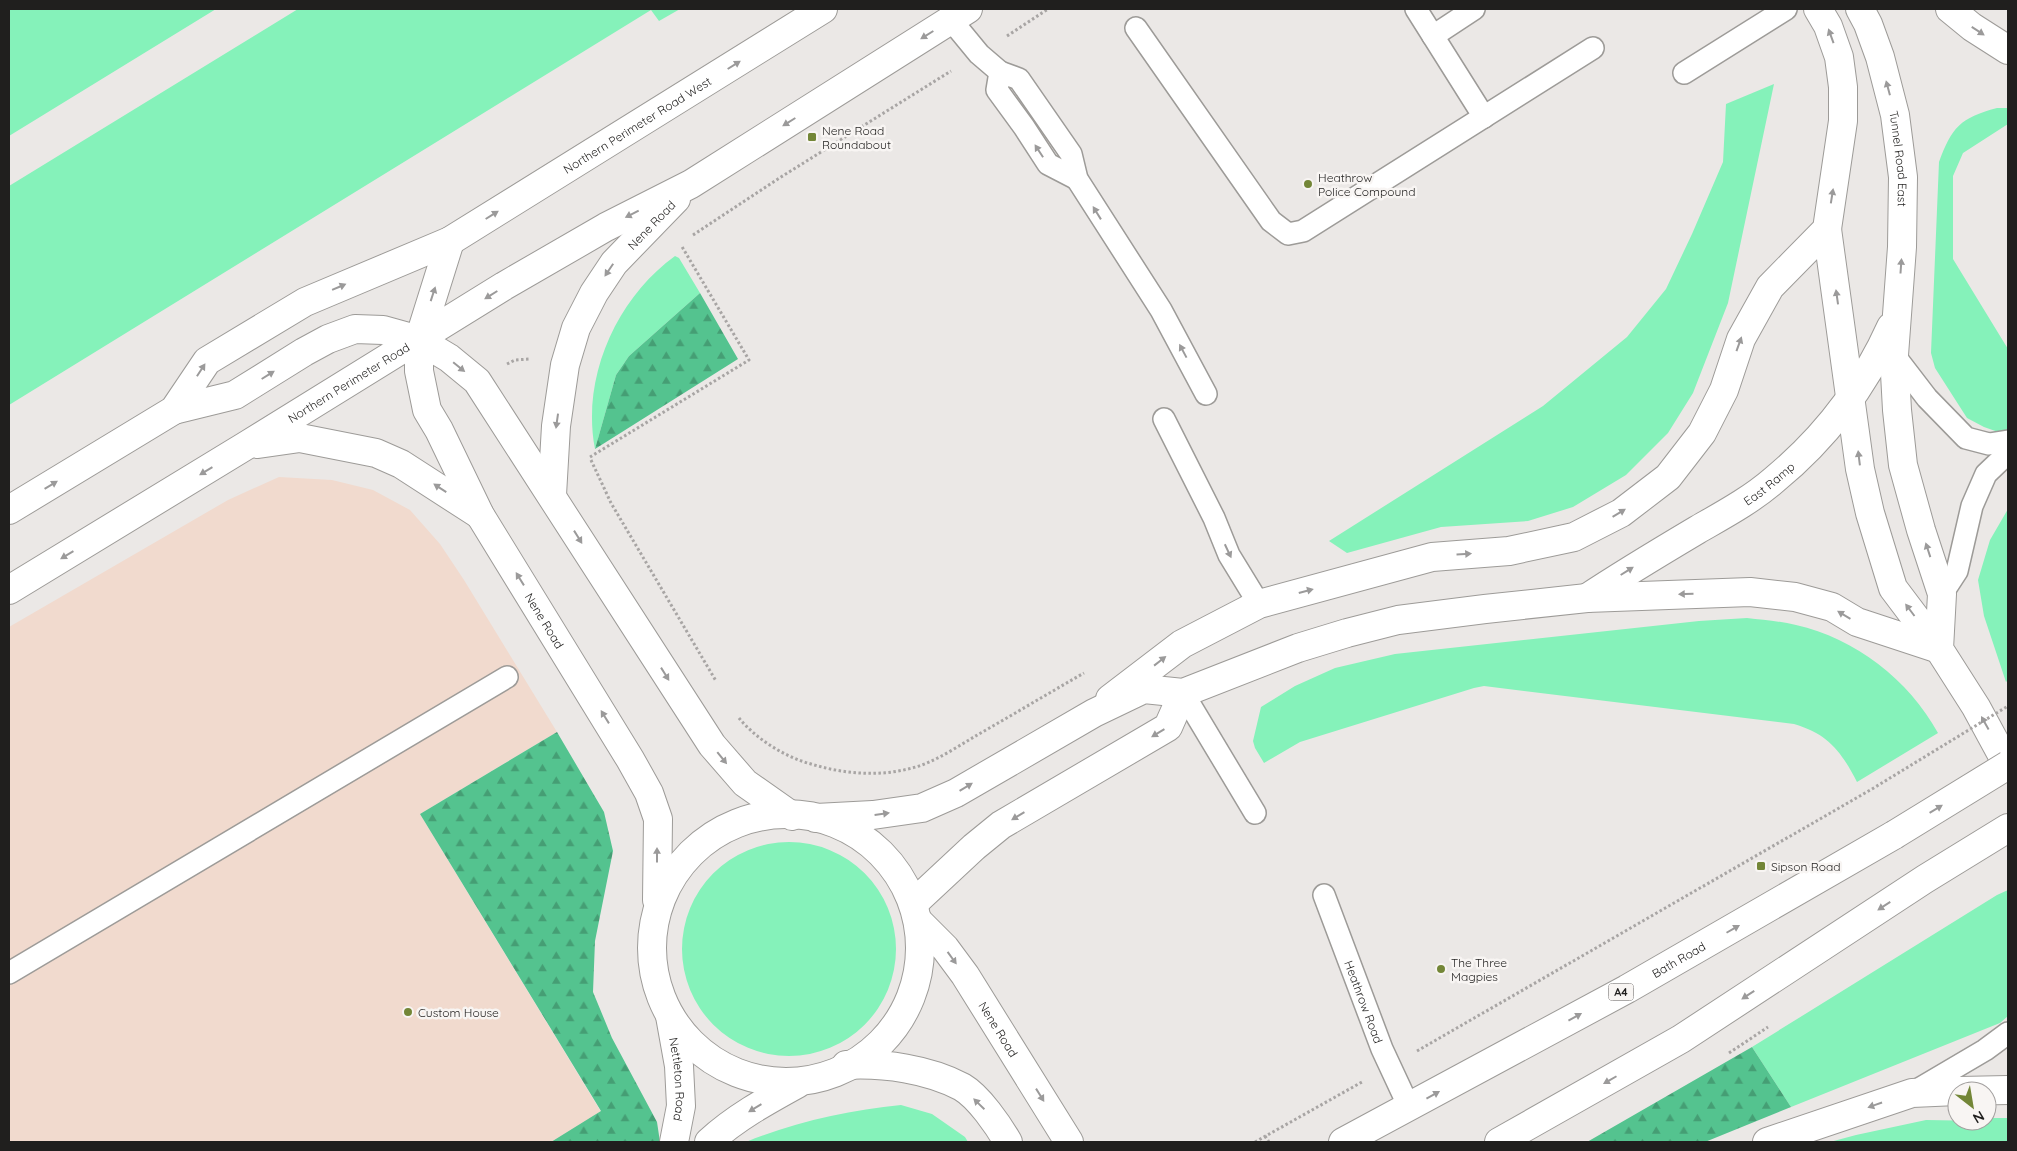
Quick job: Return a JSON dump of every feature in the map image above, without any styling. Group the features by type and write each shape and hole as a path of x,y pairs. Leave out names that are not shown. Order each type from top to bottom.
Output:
{"main road":[{"name":"Northern Perimeter Road West","path":"450,241 823,9"},
{"path":"1818,9 1828,26 1839,57 1843,86 1843,121 1827,229 1860,470 1868,504 1893,588 1939,650 1976,707 2008,765"},
{"name":"Tunnel Road East","path":"1860,9 1868,24 1880,57 1895,114 1903,177 1902,246 1894,356 1903,466 1942,594"},
{"path":"1950,9 2008,50"},
{"path":"691,184 959,14"},
{"name":"Nene Road","path":"552,496 556,426 565,365 576,328 594,293 614,263 691,184"},
{"name":"Northern Perimeter Road","path":"9,590 419,340 504,286 606,227 691,184"},
{"path":"1094,713 1182,644 1259,604 1432,556 1508,551 1574,537 1621,513 1668,477 1702,433 1724,390 1741,338 1770,287 1827,229"},
{"name":"Nene Road","path":"450,241 419,340 419,371 426,410 439,430 480,515 649,793 658,819 657,904"},
{"path":"174,410 207,361 305,302 450,241"},
{"name":"East Ramp","path":"1587,598 1626,572 1728,512 1773,482 1812,446 1851,400 1877,358 1897,315"},
{"path":"9,510 174,410 236,395 304,352 328,339 355,329 383,330 419,340 449,358 477,381 712,745 746,783 804,817 840,827 882,856 900,876 917,912 921,969 914,994 902,1018 876,1043 846,1065 825,1076 797,1084 724,1128 709,1142"},
{"path":"248,445 300,438 376,453 401,464 480,515"},
{"path":"797,1084 770,1083 747,1078 723,1069 688,1037 670,1016 655,981 651,959 653,921 657,904 670,878 683,859 725,828 770,816 873,815 922,808 956,793 1094,713 1144,689 1183,693 1298,648 1398,620 1587,598 1750,592 1795,597 1832,607 1857,622 1939,650"},
{"path":"1939,650 1942,594"},
{"path":"917,912 974,847 1002,825 1168,727 1183,693"},
{"name":"Bath Road","path":"1343,1142 1627,989 1894,834 2008,765"},
{"path":"1499,1142 1682,1039 1925,879 2008,828"},
{"name":"Nene Road","path":"917,912 965,975 1070,1142"},
{"name":"Nettleton Road","path":"670,1016 679,1066 681,1106 674,1142"},
{"path":"846,1065 885,1066 931,1075 963,1088 994,1118 1008,1142"},
{"path":"1766,1142 1912,1093 1947,1092"}],"lane":[{"path":"1416,9 1484,117"},
{"path":"1433,36 1474,9"},
{"path":"1684,73 1786,9"},
{"path":"959,14 979,54 1000,72 997,90 1048,164 1076,180 1161,310 1206,394"},
{"path":"1136,28 1271,221 1288,234 1303,231 1593,48"},
{"path":"1894,356 1927,398 1966,438 1989,444 2008,441"},
{"path":"1164,419 1214,518 1229,555 1259,604"},
{"path":"1942,594 1957,571 1972,506 1986,474 2008,453"},
{"path":"9,973 507,677"},
{"path":"1183,693 1255,813"},
{"name":"Heathrow Road","path":"1324,894 1382,1049 1409,1107"},
{"path":"1912,1093 1985,1050 2008,1033"}],"path":[{"path":"1004,38 1048,9"},
{"path":"673,250 780,177 952,70"},
{"path":"590,457 749,360 681,244"},
{"path":"506,364 515,360 537,358"},
{"path":"588,447 590,457 611,503 716,682"},
{"path":"736,713 741,720 760,736 784,753 803,762 829,770 883,774 913,768 939,757 1085,672"},
{"path":"1255,1142 1390,1067 1872,789 2008,706"},
{"path":"1265,1136 1269,1142"}],"shaded area":[{"path":"279,477 332,480 373,490 410,510 440,544 464,580 557,732 420,814 601,1112 551,1142 9,1142 9,627 228,500"}],"green space":[{"path":"9,9 216,9 9,136"},
{"path":"298,9 680,9 659,21 651,10 9,405 9,186"},
{"path":"1774,84 1728,303 1693,393 1668,433 1626,475 1573,507 1528,521 1441,527 1347,553 1329,541 1543,406 1627,337 1666,289 1723,162 1726,104"},
{"path":"1997,108 2008,108 2008,124 1963,153 1953,176 1953,259 2008,349 2008,430 2001,433 1967,418 1935,368 1931,353 1939,162 1948,140 1959,126 1974,116"},
{"path":"675,256 679,258 700,293 629,356 616,375 595,449 592,422 593,394 599,367 608,341 636,294 654,273"},
{"path":"700,293 738,359 595,449 616,375 629,356"},
{"path":"2008,509 2008,680 2006,682 1984,616 1978,580 1990,540"},
{"path":"1747,618 1790,624 1818,631 1859,651 1896,679 1926,714 1938,733 1857,782 1845,761 1832,745 1816,733 1794,724 1484,686 1300,742 1264,763 1253,741 1261,707 1295,686 1335,668 1395,654 1699,621"},
{"path":"557,732 604,812 613,851 595,941 593,992 612,1038 657,1122 660,1142 551,1142 601,1111 420,814"},
{"path":"789,842 810,844 830,850 848,860 865,873 878,890 888,908 894,928 896,949 894,970 888,990 878,1008 865,1025 848,1038 830,1048 810,1054 789,1056 768,1054 748,1048 730,1038 713,1025 700,1008 690,990 684,970 682,949 684,928 690,908 700,890 713,873 730,860 748,850 768,844"},
{"path":"2008,890 2008,1016 2000,1023 1791,1107 1752,1047"},
{"path":"1752,1047 1791,1107 1705,1142 1587,1142"},
{"path":"901,1105 932,1114 965,1137 968,1142 746,1142 784,1128 822,1118"},
{"path":"1997,1118 2008,1118 2008,1142 1830,1142 1856,1135 1926,1120 1947,1120 1947,1131 1997,1131"}],"place":[{"name":"Nene Road Roundabout","path":"812,137"},
{"name":"Heathrow Police Compound","path":"1308,184"},
{"name":"Sipson Road","path":"1761,866"},
{"name":"The Three Magpies","path":"1441,969"},
{"name":"Custom House","path":"408,1012"}]}
